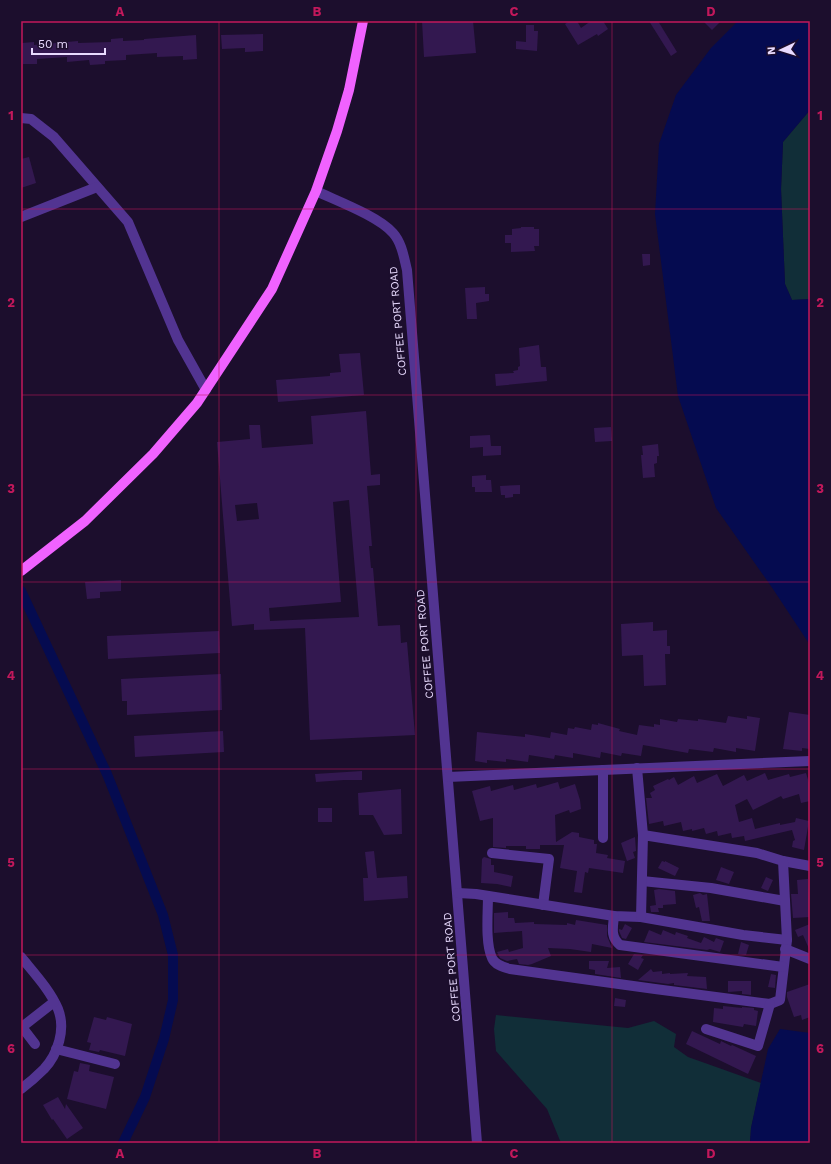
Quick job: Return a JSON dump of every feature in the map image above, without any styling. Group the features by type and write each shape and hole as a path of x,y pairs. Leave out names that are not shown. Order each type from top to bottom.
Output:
{"main road":[{"path":"21,571 85,521 153,454 192,409 206,390 272,289 316,191 337,131 349,90 363,21"}],"street":[{"path":"21,118 31,119 54,137 128,222 178,340 206,390"},
{"path":"21,217 97,187"},
{"name":"COFFEE PORT ROAD","path":"316,191 379,221 393,233 402,250 407,270 477,1143"},
{"path":"448,777 810,761"},
{"path":"637,768 643,835 641,917"},
{"path":"603,770 603,838"},
{"path":"643,835 757,853 783,861 810,866"},
{"path":"492,853 549,858 543,905"},
{"path":"488,896 488,941 492,959 499,966 518,970 770,1004 780,1000 786,945 783,861"},
{"path":"642,881 710,888 785,900"},
{"path":"458,893 488,896 614,916 641,917 743,935 786,945 810,959"},
{"path":"614,916 612,933 615,941 620,945 784,967"},
{"path":"21,957 48,992 58,1008 61,1019 61,1031 53,1057 44,1069 21,1089"},
{"path":"35,1044 22,1027 54,1002"},
{"path":"706,1029 758,1046 770,1004"},
{"path":"56,1048 115,1064"}],"shaded area":[{"path":"738,21 810,21 810,110 783,142 781,189 785,284 792,300 810,299 810,645 716,508 678,396 655,214 659,144 676,95 711,48"},
{"path":"810,110 810,299 792,300 785,284 781,189 783,142"},
{"path":"496,1015 628,1028 654,1021 676,1034 674,1047 688,1057 761,1083 751,1128 750,1143 561,1143 547,1109 496,1051 494,1029"},
{"path":"780,1029 810,1033 810,1143 750,1143 751,1128 768,1049"}],"building":[{"path":"422,21 473,21 476,53 424,57"},
{"path":"570,21 577,21 581,28 591,21 603,21 608,29 598,36 597,34 578,45 565,24"},
{"path":"649,21 658,21 677,52 671,56"},
{"path":"703,21 721,21 712,30"},
{"path":"526,25 534,25 534,31 538,31 537,51 516,49 516,41 526,42"},
{"path":"263,34 263,51 245,52 245,48 222,49 221,35"},
{"path":"196,35 197,59 183,60 183,56 157,57 157,53 126,55 126,60 105,61 105,64 90,65 89,60 67,62 67,57 37,59 37,64 23,64 22,43 34,42 34,45 78,41 78,43 111,42 111,39 123,38 123,41"},
{"path":"29,157 36,183 21,188 21,159"},
{"path":"534,227 534,229 539,229 539,246 534,246 535,251 511,252 511,243 505,243 505,235 512,235 512,229"},
{"path":"642,254 650,254 650,265 643,266"},
{"path":"485,287 485,294 489,294 489,301 476,303 477,319 467,319 465,288"},
{"path":"539,345 541,367 546,367 547,381 496,386 495,374 514,373 513,371 518,370 518,367 520,366 519,348"},
{"path":"360,353 364,395 278,402 276,380 330,376 330,373 341,372 339,354"},
{"path":"366,411 371,475 380,474 380,485 367,486 372,546 369,546 371,568 373,568 378,626 400,625 401,643 407,642 415,735 310,740 305,628 254,630 254,624 232,626 217,442 250,439 249,425 260,425 262,448 313,444 311,416","holes":["349,500 359,617 270,621 269,608 341,602 333,502","257,503 259,519 237,521 235,505"]},
{"path":"611,427 612,441 595,442 594,428"},
{"path":"490,435 491,446 501,446 501,455 483,456 483,447 470,448 470,436"},
{"path":"658,444 659,456 657,456 657,463 654,464 655,477 643,478 641,455 643,455 642,446"},
{"path":"486,475 486,480 491,480 492,492 475,492 475,487 472,487 472,476"},
{"path":"520,485 520,494 513,494 513,497 505,498 505,495 501,495 500,486"},
{"path":"121,580 121,591 100,592 100,598 87,599 85,582"},
{"path":"653,622 653,631 667,630 667,646 670,646 670,654 665,654 666,685 644,686 643,655 622,656 621,624"},
{"path":"219,631 220,653 108,659 107,636"},
{"path":"221,674 222,710 127,715 127,701 122,701 121,679"},
{"path":"789,712 810,715 810,749 802,748 802,751 783,749"},
{"path":"728,716 747,719 747,716 760,718 755,751 736,748 736,752 714,748 713,752 689,749 688,753 643,745 641,756 622,753 621,756 601,752 600,758 573,753 573,758 555,755 554,759 529,755 528,762 506,759 506,762 487,760 487,763 475,761 477,732 525,737 525,734 550,738 551,732 567,735 568,728 574,729 575,727 591,730 592,724 598,725 598,723 620,729 619,731 637,735 639,725 654,727 654,724 660,725 660,719 677,722 678,719 698,721 698,719 726,723"},
{"path":"223,731 224,752 135,757 134,736"},
{"path":"362,771 362,780 316,782 315,774"},
{"path":"765,773 768,780 789,774 790,777 806,773 810,786 810,801 801,803 799,794 783,799 781,796 753,810 747,799 735,805 739,822 752,818 755,829 780,823 780,825 795,822 796,818 809,821 804,850 792,847 793,841 795,840 792,830 745,841 744,836 732,838 731,833 718,836 717,831 706,834 704,828 692,831 692,829 683,831 681,822 664,826 663,821 649,824 646,798 652,798 650,793 655,790 653,786 668,779 669,780 674,777 678,785 694,776 697,783 717,774 723,786 744,775 747,781"},
{"path":"558,782 560,789 575,784 581,809 570,813 569,810 555,815 556,842 572,832 579,833 579,837 594,840 594,844 597,844 596,853 608,855 607,858 625,861 623,873 589,868 588,873 585,872 582,893 574,892 577,871 560,868 564,845 540,845 540,849 526,849 526,846 506,846 506,848 493,847 493,818 480,821 472,791 490,786 491,791 513,785 514,790 536,784 537,788"},
{"path":"401,789 402,834 384,835 373,815 359,815 358,793"},
{"path":"318,808 332,808 332,822 318,822"},
{"path":"635,837 636,851 633,852 635,858 627,861 621,843"},
{"path":"374,851 377,878 407,876 408,898 364,901 363,878 368,878 365,852"},
{"path":"484,857 491,859 491,865 494,865 494,872 513,876 511,887 481,883 482,859"},
{"path":"662,861 679,868 675,876 658,868"},
{"path":"721,867 734,872 729,884 716,880"},
{"path":"766,877 773,880 768,891 761,888"},
{"path":"808,879 810,917 793,918 791,894 798,894 797,880"},
{"path":"659,889 675,891 676,904 663,905 663,908 658,908 659,912 651,912 650,906 656,905 654,890"},
{"path":"700,893 703,895 707,894 710,921 702,921 699,907 696,908 693,895"},
{"path":"508,912 508,918 514,918 515,923 534,922 534,924 567,925 567,923 575,925 576,920 607,925 607,936 612,948 592,944 591,952 548,948 551,956 532,964 519,964 517,959 507,961 500,958 497,952 508,949 509,952 523,948 522,931 494,933 494,913"},
{"path":"625,924 632,928 626,939 622,938 619,931 619,929 622,930"},
{"path":"810,924 810,951 803,935 798,937 795,930"},
{"path":"649,930 661,935 663,930 675,935 676,932 701,943 704,937 714,942 716,938 724,941 720,952 710,949 707,950 644,942"},
{"path":"741,942 749,945 746,955 738,954"},
{"path":"634,954 643,955 641,958 644,959 638,970 628,964"},
{"path":"589,961 609,961 607,968 620,967 621,978 595,974 595,970 589,969"},
{"path":"651,969 653,972 662,971 662,974 688,973 687,976 706,977 707,989 674,985 674,983 668,984 638,980"},
{"path":"771,974 776,975 775,988 768,987"},
{"path":"728,981 751,981 751,995 742,994 742,991 728,992"},
{"path":"810,984 810,1017 802,1020 801,1015 794,1017 787,997 787,992"},
{"path":"615,998 626,1000 625,1007 614,1006"},
{"path":"723,1006 754,1008 754,1010 758,1011 756,1026 744,1024 743,1027 713,1022 714,1008 723,1009"},
{"path":"94,1017 106,1020 107,1017 132,1024 125,1056 100,1050 99,1052 89,1050 91,1043 87,1042"},
{"path":"692,1031 720,1044 721,1041 756,1056 748,1074 686,1044"},
{"path":"80,1063 90,1065 89,1071 114,1077 106,1109 67,1099 74,1071 78,1072"},
{"path":"58,1097 65,1109 66,1104 83,1128 67,1139 53,1119 52,1120 43,1105"}],"waterway":[{"path":"21,591 107,774 163,915 173,955 173,1000 164,1039 145,1097 123,1143"}]}
